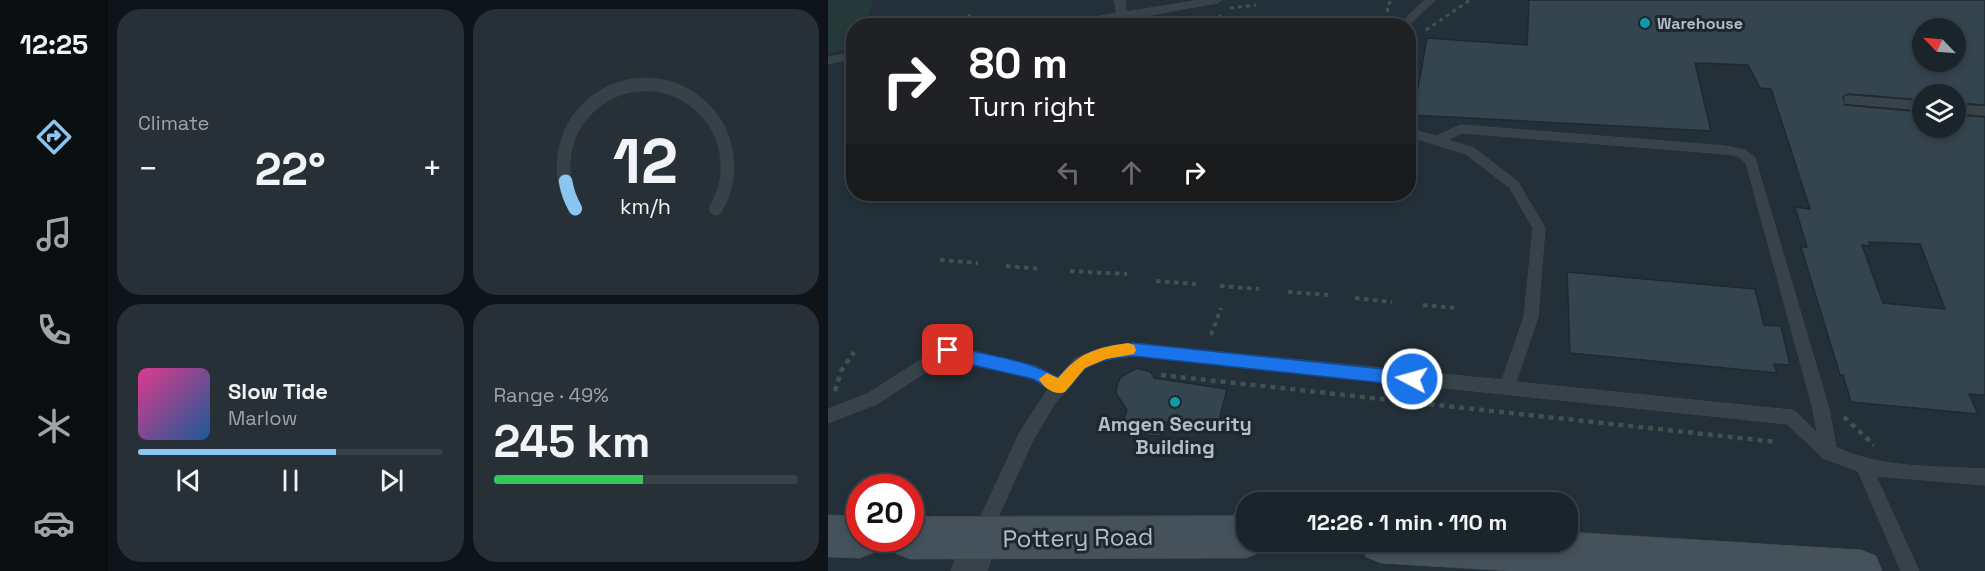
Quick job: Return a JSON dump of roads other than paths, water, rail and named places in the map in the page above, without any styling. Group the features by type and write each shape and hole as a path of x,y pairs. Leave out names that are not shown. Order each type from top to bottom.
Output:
{"street":[{"path":"828,536 846,537"},
{"name":"Pottery Road","path":"924,542 974,555 1236,538"},
{"path":"1547,552 1861,571"}],"lane":[{"path":"1120,0 1121,16"},
{"path":"1108,18 1216,0"},
{"path":"1410,18 1425,1"},
{"path":"828,61 846,57"},
{"path":"1849,100 1912,105"},
{"path":"1966,110 1985,111"},
{"path":"1438,140 1461,129 1741,153 1750,161 1772,229 1821,409 1829,453"},
{"path":"1416,134 1470,151 1514,185 1539,228 1532,317 1506,389"},
{"path":"828,416 872,399 948,344 960,356 1036,373 1059,387"},
{"path":"974,555 1026,437 1059,387 1080,363 1106,353 1133,349 1791,417 1829,453 1863,465 1985,477"},
{"path":"1863,465 1910,571"}],"place":[{"name":"Warehouse","path":"1645,23"},
{"name":"Amgen Security Building","path":"1175,402"}]}
